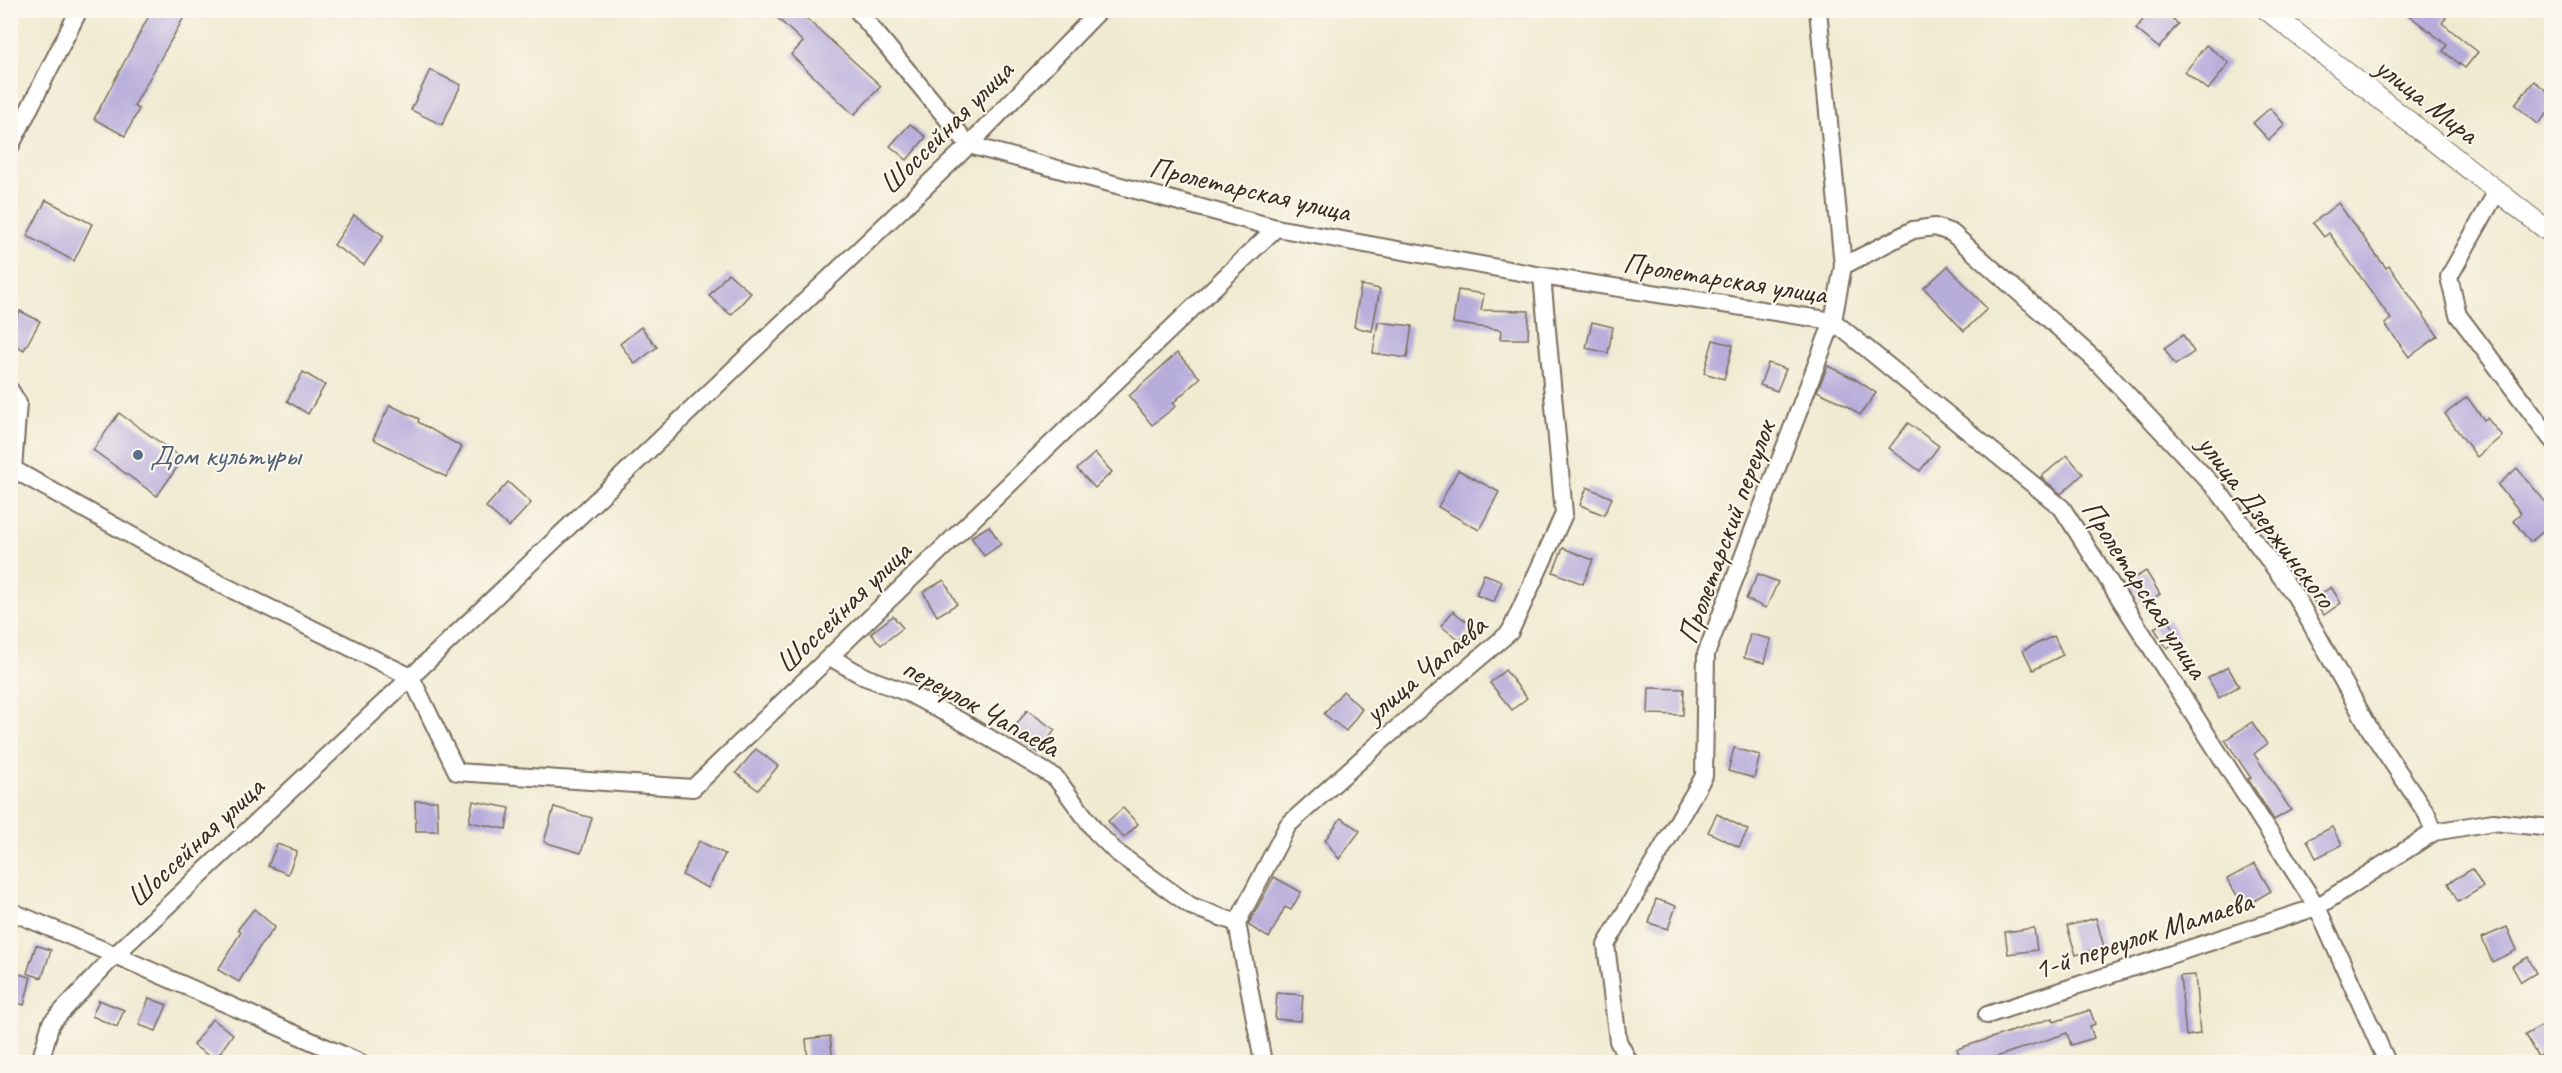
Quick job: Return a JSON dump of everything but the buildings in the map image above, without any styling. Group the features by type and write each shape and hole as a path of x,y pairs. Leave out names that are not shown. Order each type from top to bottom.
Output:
{"street":[{"path":"10,147 79,10"},
{"path":"857,10 969,145"},
{"name":"Шоссейная улица","path":"40,1062 51,1023 115,954 411,677 969,145 1100,10"},
{"name":"Пролетарский переулок","path":"1629,1062 1618,1041 1606,945 1704,776 1706,654 1833,321 1843,266 1818,10"},
{"name":"улица Мира","path":"2267,10 2496,193 2552,234"},
{"name":"Пролетарская улица","path":"969,145 1276,228 1542,276 1833,321 2062,508 2317,907 2387,1062"},
{"path":"2496,193 2448,277 2458,315 2552,440"},
{"name":"улица Дзержинского","path":"1843,266 1913,230 1935,227 1952,233 2094,358 2219,492 2296,597 2371,730 2427,814 2434,832"},
{"name":"Шоссейная улица","path":"411,677 457,772 693,788 1276,228"},
{"name":"улица Чапаева","path":"1237,923 1288,825 1376,746 1510,632 1564,514 1542,276"},
{"path":"10,390 18,403 12,470 202,575 411,677"},
{"name":"переулок Чапаева","path":"830,657 866,677 908,693 966,724 1056,778 1096,832 1116,852 1191,906 1237,923"},
{"path":"2434,832 2493,822 2552,828"},
{"name":"1-й переулок Мамаева","path":"1987,1015 2317,907 2434,832"},
{"path":"10,911 115,954 359,1062"},
{"path":"1237,923 1263,1062"}],"place":[{"name":"Дом культуры","path":"138,455"}]}
